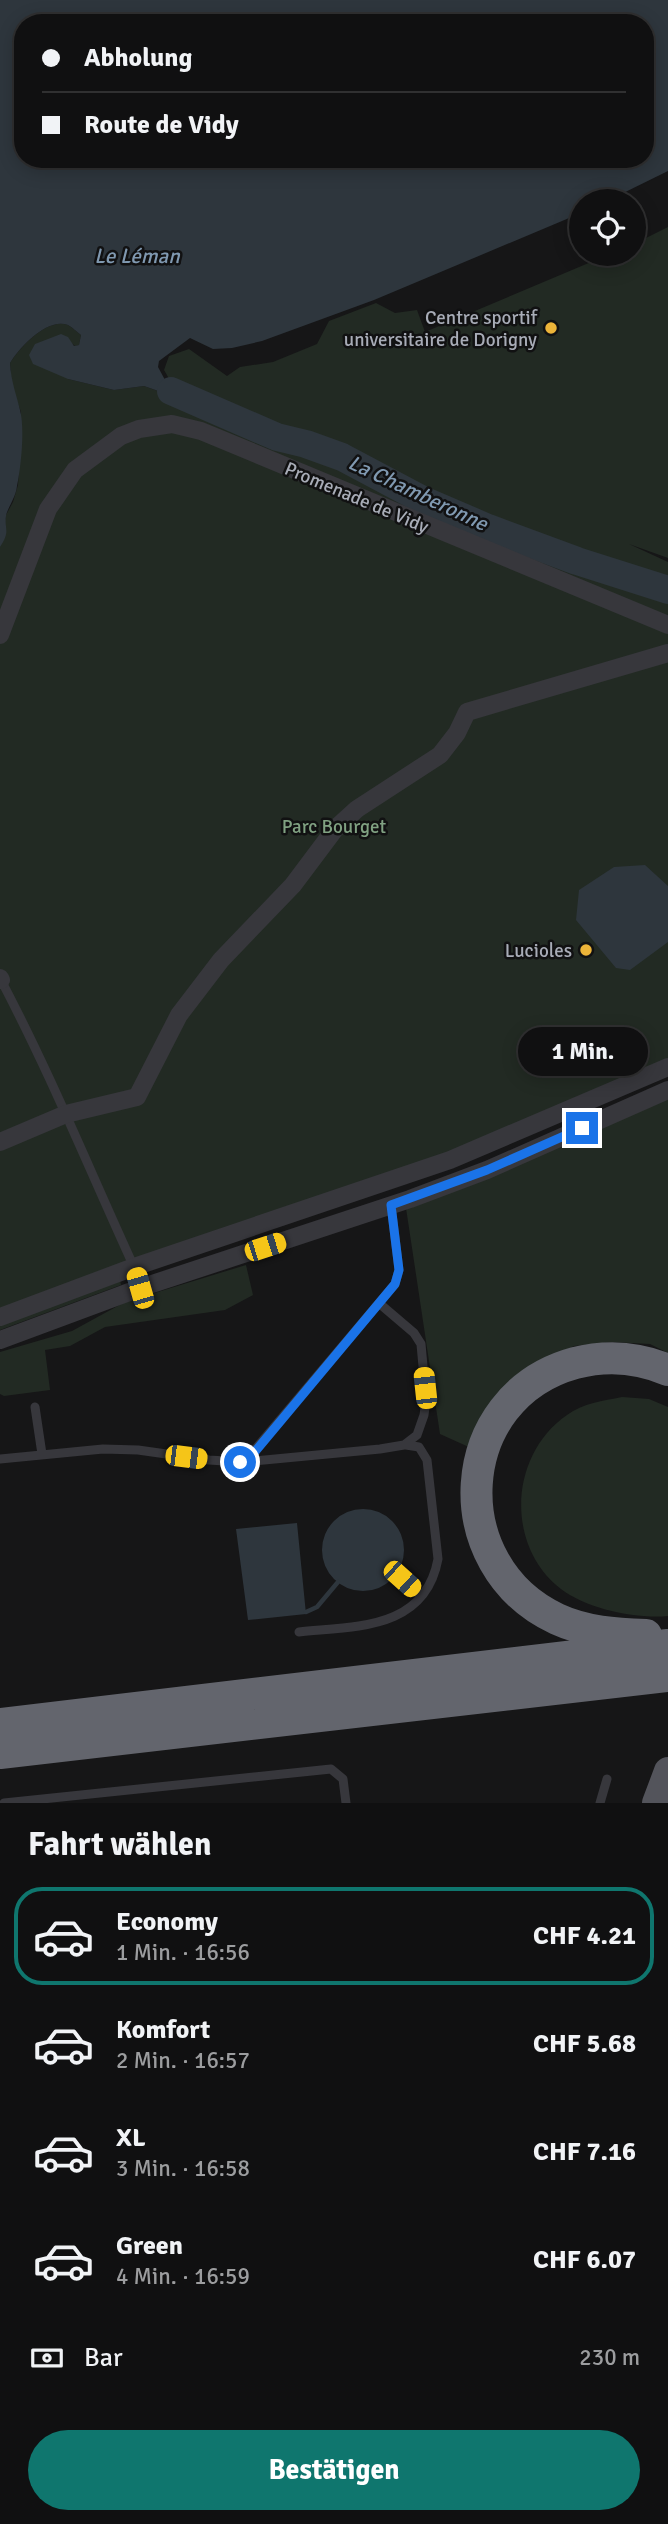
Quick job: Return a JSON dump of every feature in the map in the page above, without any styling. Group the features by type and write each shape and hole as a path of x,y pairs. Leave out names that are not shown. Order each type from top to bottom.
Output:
{"highway":[{"path":"668,1370 647,1362 609,1358 584,1361 544,1375 513,1400 495,1422 481,1456 475,1497 478,1520 489,1551 509,1582 529,1602 556,1618 587,1629 668,1636"},
{"path":"0,1724 668,1645"},
{"path":"0,1753 668,1676"}],"main road":[{"path":"656,1803 668,1771"}],"street":[{"name":"Promenade de Vidy","path":"0,635 48,509 75,470 121,436 139,429 172,424 201,431 668,625"},
{"path":"0,1142 66,1114 136,1097 179,1015 221,960 293,885 335,829 358,809 440,755 457,733 467,712 668,653"},
{"path":"0,1317 134,1267 450,1160 668,1067"},
{"path":"0,1340 140,1288 391,1205 487,1170 668,1090"}],"lane":[{"path":"1,979 66,1114 134,1267 140,1288"},
{"path":"241,1462 253,1454 380,1304 399,1276 391,1205"},
{"path":"380,1304 414,1333 421,1344 425,1388 424,1415 417,1435 404,1445"},
{"path":"35,1407 42,1454"},
{"path":"0,1459 103,1449 241,1462 413,1444 419,1447 427,1460 438,1559 435,1573 421,1596 409,1609 395,1618 376,1624 299,1632"},
{"path":"402,1579 421,1596"},
{"path":"4,1803 331,1769 343,1779 346,1803"},
{"path":"600,1803 607,1779"},
{"path":"663,1803 668,1800"}],"green space":[{"name":"Parc Bourget","path":"668,227 668,558 629,544 668,562 668,1063 470,1148 118,1269 121,1285 0,1330 0,547 6,515 18,485 21,435 21,412 12,387 10,363 34,335 51,325 68,325 81,335 79,345 75,346 70,342 68,379 114,390 144,386 164,393 171,391 178,394 164,370 169,356 189,349 227,376 240,367 273,362 317,344 329,321 376,303 395,313 417,310 425,332 582,266 646,266 646,238"},
{"path":"668,1098 668,1353 650,1344 612,1342 574,1346 533,1365 471,1448 440,1434 406,1208"},
{"path":"246,1265 253,1295 225,1310 105,1327 70,1346 45,1350 50,1390 4,1396 0,1394 0,1352 72,1331 125,1302"},
{"path":"622,1397 649,1399 668,1407 668,1616 641,1616 612,1611 572,1596 543,1571 530,1549 523,1526 521,1501 525,1476 534,1453 548,1432 567,1415 580,1408"}],"water":[{"name":"Le Léman","path":"0,0 668,0 668,171 631,189 569,189 569,218 374,300 262,341 213,349 190,338 159,361 158,367 171,391 164,393 144,386 114,390 68,379 33,364 29,355 35,344 61,334 68,337 74,346 79,345 81,335 68,325 60,324 51,325 34,335 10,363 21,418 22,448 16,490 7,513 6,533 0,547"},
{"path":"645,865 668,886 668,942 630,970 616,968 576,920 579,890 614,867"},
{"path":"363,1509 379,1512 392,1521 401,1534 404,1550 401,1566 392,1579 379,1588 363,1591 347,1588 334,1579 325,1566 322,1550 325,1534 334,1521 347,1512"},
{"path":"297,1523 306,1614 248,1620 236,1529"}],"waterway":[{"name":"La Chamberonne","path":"171,391 277,437 342,457 423,500 488,528 577,561 668,590"},
{"path":"306,1612 317,1607 338,1582"}],"place":[{"name":"Centre sportif universitaire de Dorigny","path":"551,328"},
{"name":"Lucioles","path":"586,950"}],"route":[{"path":"240,1462 253,1454 395,1284 399,1276 399,1258 391,1205 487,1170 582,1128"}]}
